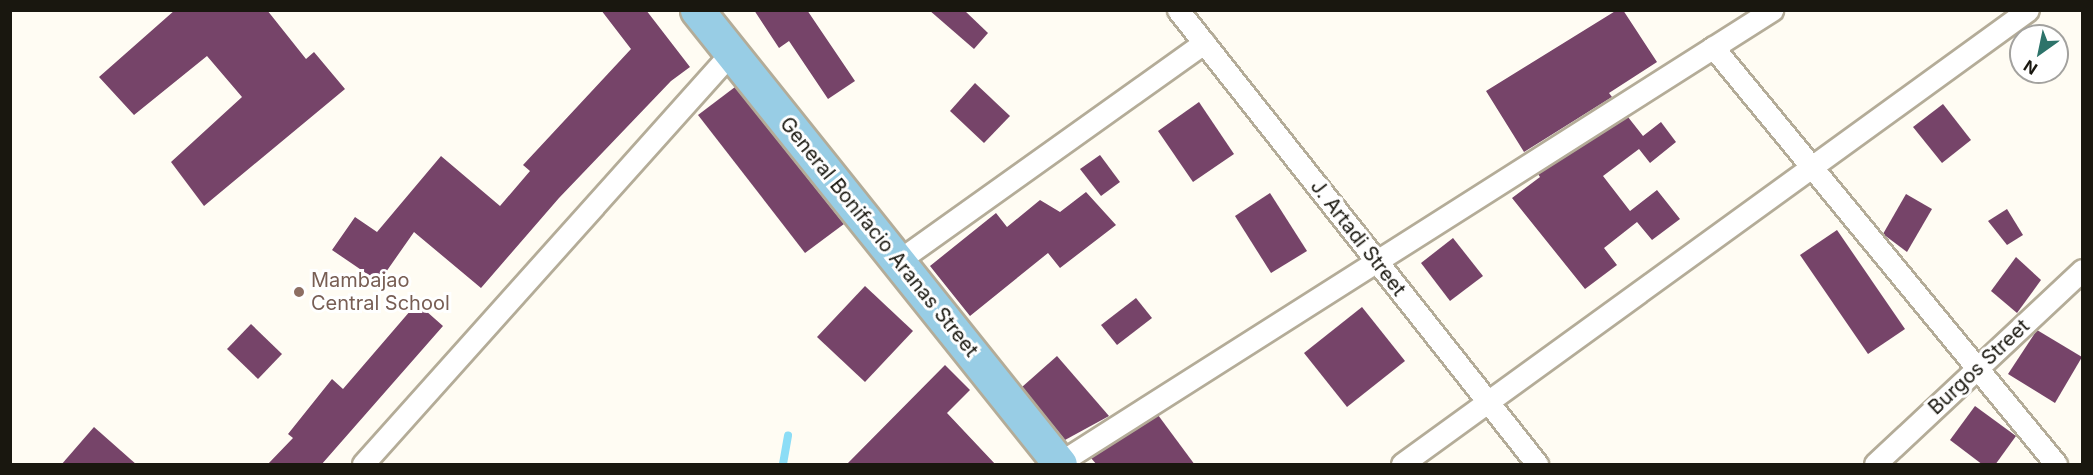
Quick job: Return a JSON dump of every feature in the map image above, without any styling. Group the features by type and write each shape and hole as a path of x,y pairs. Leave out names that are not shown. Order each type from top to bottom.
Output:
{"main road":[{"name":"General Bonifacio Aranas Street","path":"697,10 1059,464"}],"street":[{"name":"J. Artadi Street","path":"1178,10 1537,465"},
{"path":"1059,464 1375,260 1772,10"},
{"path":"1401,465 2028,10"},
{"path":"898,261 1204,43"},
{"path":"1713,47 2056,465"},
{"path":"363,465 731,53"},
{"name":"Burgos Street","path":"1875,465 2082,270"}],"building":[{"path":"175,10 267,10 306,59 314,52 345,89 204,206 171,162 242,97 207,56 134,115 99,77"},
{"path":"601,10 646,10 690,67 671,81 559,198 481,288 414,232 379,282 332,250 355,217 377,232 441,156 500,206 530,171 523,165 631,49"},
{"path":"754,10 807,10 855,81 828,99 789,41 779,48"},
{"path":"929,10 964,10 988,33 974,49"},
{"path":"1617,10 1623,10 1657,62 1609,93 1612,97 1524,152 1486,91"},
{"path":"975,83 1010,116 984,143 950,111"},
{"path":"735,87 844,224 805,253 698,115"},
{"path":"1199,102 1234,154 1193,182 1158,131"},
{"path":"1943,104 1971,140 1942,163 1913,127"},
{"path":"1628,117 1643,136 1661,122 1676,142 1650,163 1639,149 1603,176 1630,211 1657,190 1680,219 1652,240 1637,222 1604,248 1617,265 1585,289 1512,198 1540,177 1538,174"},
{"path":"1100,155 1120,182 1101,196 1080,169"},
{"path":"1086,192 1116,225 1060,268 1048,253 970,316 930,266 996,213 1007,227 1040,200 1060,212"},
{"path":"1270,193 1307,251 1271,273 1235,216"},
{"path":"1906,194 1932,209 1907,252 1883,234"},
{"path":"2007,209 2023,235 2007,245 1988,221"},
{"path":"1837,230 1905,329 1868,354 1800,255"},
{"path":"1453,238 1483,276 1450,301 1421,263"},
{"path":"2016,257 2041,280 2017,313 1991,291"},
{"path":"865,286 913,331 865,382 817,337"},
{"path":"1136,298 1152,318 1117,345 1101,325"},
{"path":"417,303 443,326 321,465 267,465 293,438 288,434 332,379 343,389"},
{"path":"1362,307 1405,361 1347,407 1304,353"},
{"path":"251,324 282,354 258,379 227,349"},
{"path":"2037,330 2082,357 2055,403 2008,374"},
{"path":"1057,356 1109,416 1065,440 1022,387"},
{"path":"945,365 970,390 947,413 996,465 846,465"},
{"path":"1975,406 2016,436 1995,465 1983,465 1950,440"},
{"path":"1158,415 1195,465 1097,465 1091,458"},
{"path":"94,427 137,465 61,465"}],"waterway":[{"path":"783,464 788,435"}],"place":[{"name":"Mambajao Central School","path":"299,292"}]}
